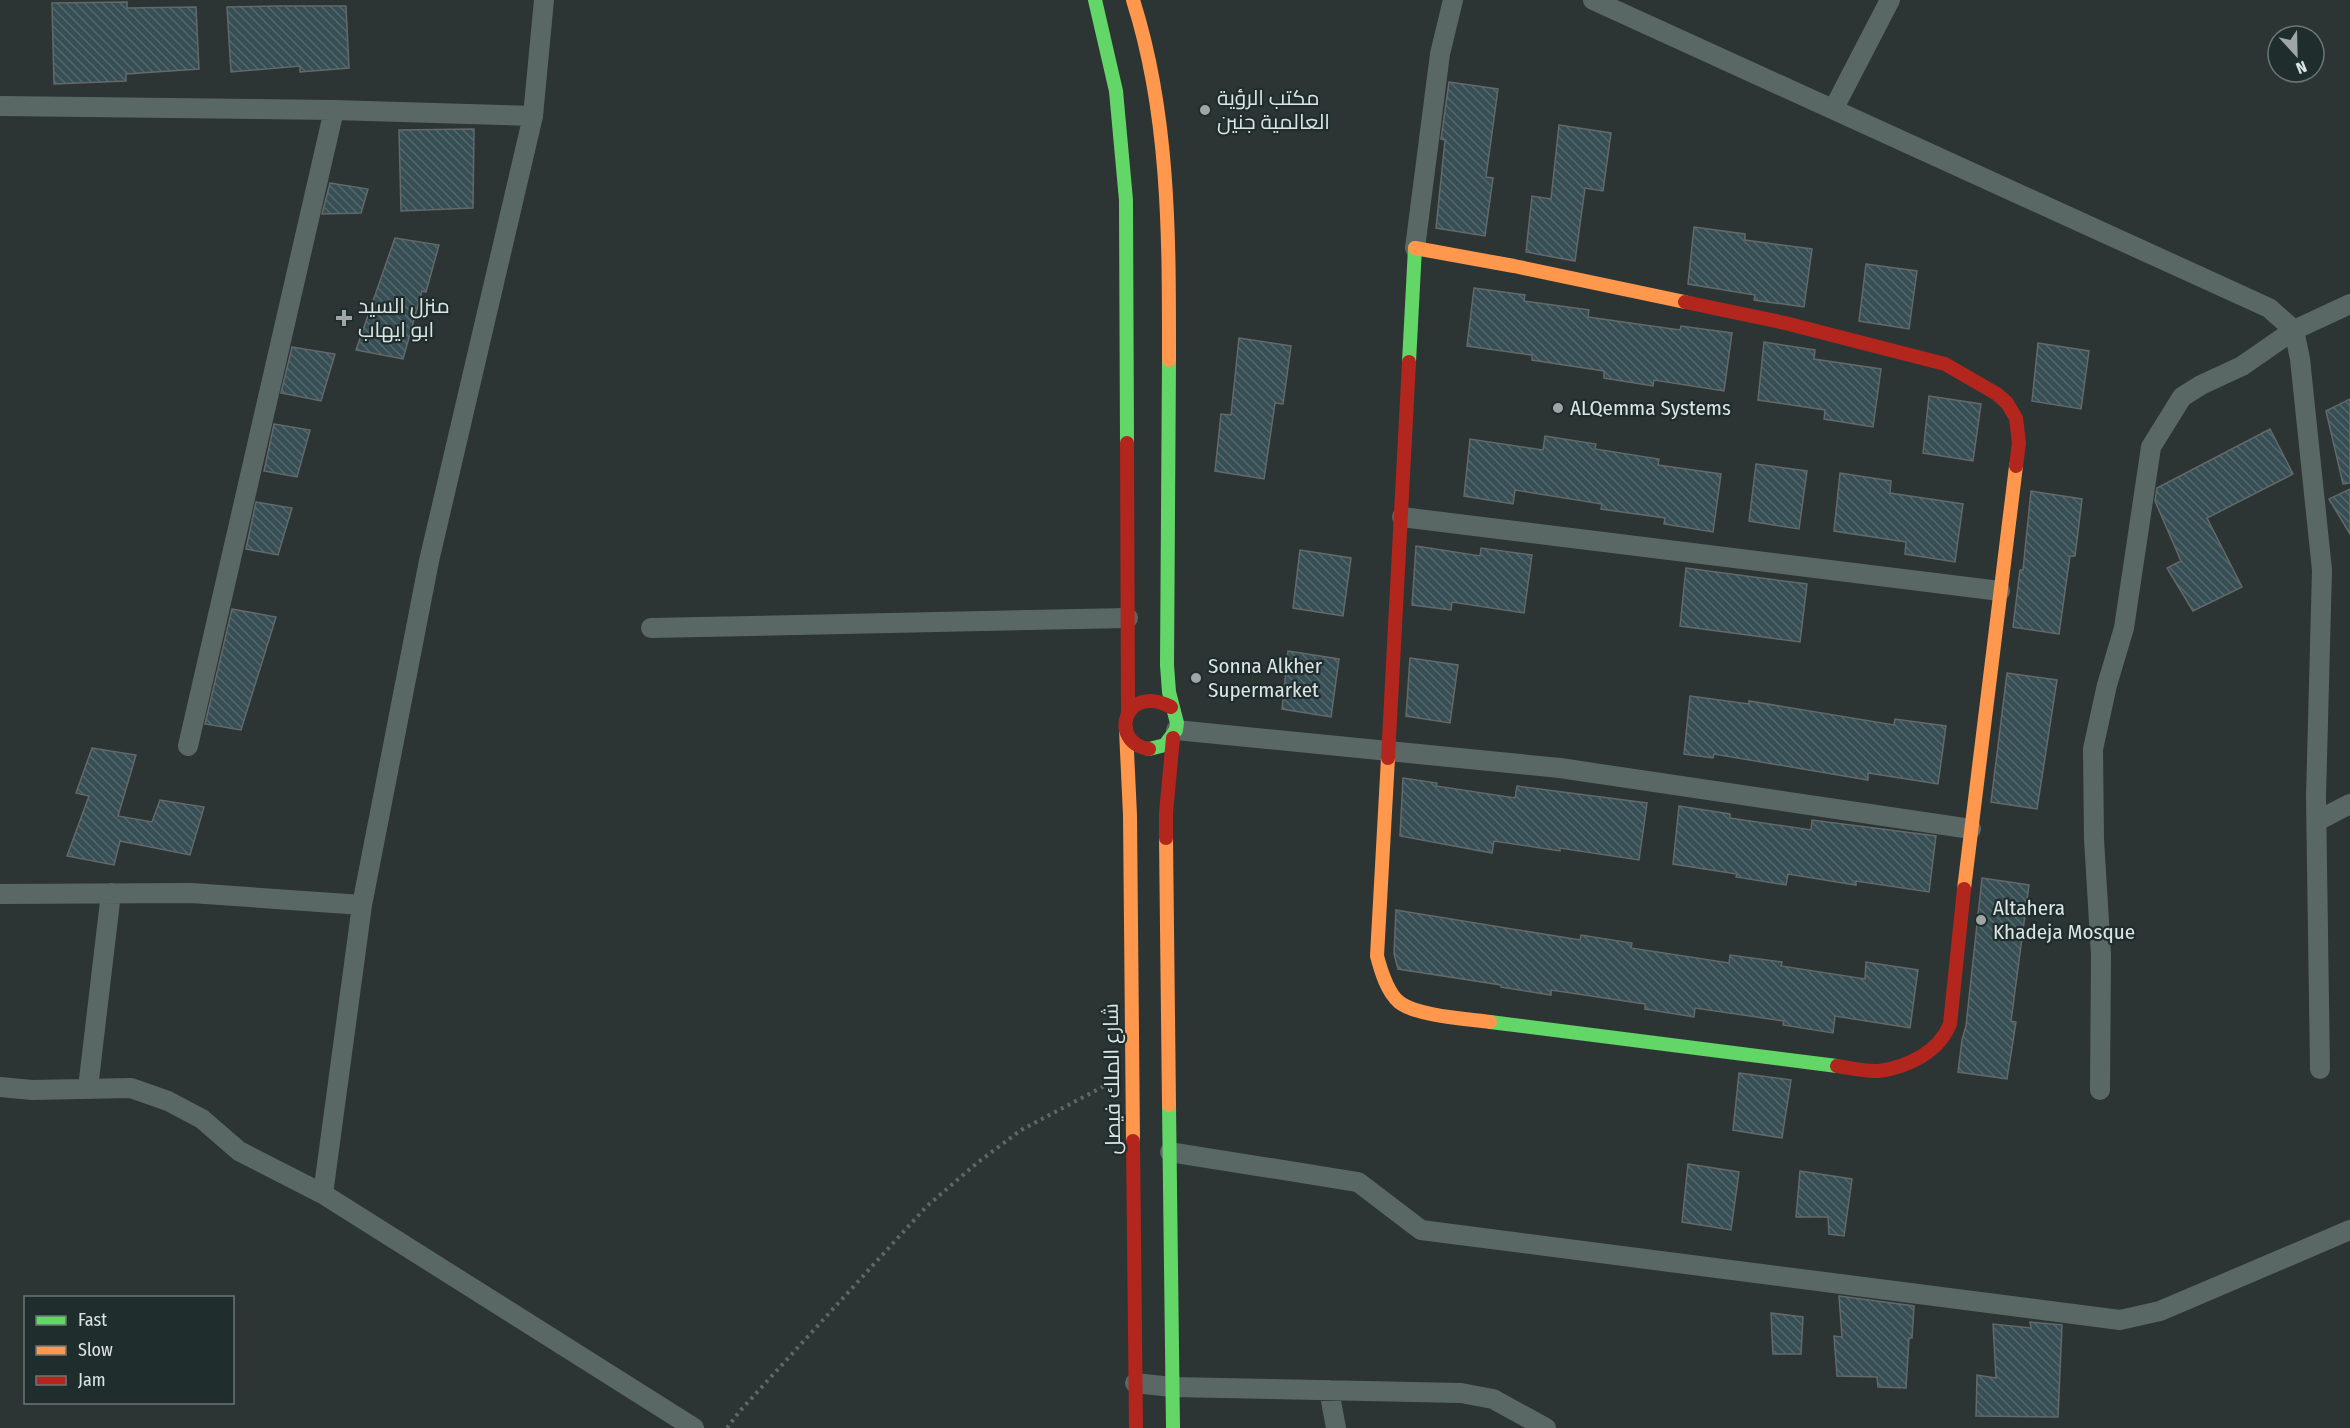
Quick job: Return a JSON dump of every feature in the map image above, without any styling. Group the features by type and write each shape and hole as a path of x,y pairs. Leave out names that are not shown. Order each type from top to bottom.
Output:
{"main road":[{"path":"1095,0 1116,91 1126,200 1128,618 1126,730 1136,745 1143,749 1160,748 1175,734"},
{"path":"1133,0 1149,55 1155,92 1168,246 1167,645 1171,707 1175,714 1175,734 1166,813 1173,1428"},
{"path":"1415,248 1514,266 1785,323 1954,367 2001,397 2012,410 2019,426 2019,443 1949,1029 1939,1044 1902,1066 1877,1071 1430,1014 1399,1002 1384,979 1377,956 1415,248"},
{"path":"1128,713 1133,706 1148,699 1156,699 1171,707"},
{"name":"شارع الملك فيصل","path":"1126,730 1130,815 1136,1428"}],"street":[{"path":"323,1194 362,905 429,561 533,116 544,0"},
{"path":"1415,248 1440,54 1453,0"},
{"path":"1593,0 2270,308 2295,330 2322,570 2317,820 2320,1069"},
{"path":"1834,108 1890,0"},
{"path":"0,106 334,110 533,116"},
{"path":"188,746 334,110"},
{"path":"2100,1090 2101,955 2094,838 2093,749 2124,628 2151,447 2182,397 2201,385 2242,366 2295,330 2350,304"},
{"path":"1402,517 2000,591"},
{"path":"651,628 1128,618"},
{"path":"1175,734 1388,750 1560,768 1971,830"},
{"path":"2317,820 2350,804"},
{"path":"88,1088 111,893"},
{"path":"0,894 190,893 362,905"},
{"path":"0,1087 32,1090 131,1088 168,1101 202,1119 239,1151 323,1194 694,1428"},
{"path":"1170,1152 1358,1182 1420,1230 2120,1320 2160,1311 2350,1230"},
{"path":"1135,1383 1172,1387 1461,1392 1492,1399 1546,1428"},
{"path":"1329,1390 1336,1428"}],"path":[{"path":"727,1428 927,1206 977,1163 1021,1130 1133,1071"}],"building":[{"path":"127,2 127,8 196,7 199,69 126,74 126,81 54,84 52,3"},
{"path":"346,6 349,68 300,72 300,66 231,72 227,7"},
{"path":"1449,82 1498,89 1486,177 1493,178 1485,236 1436,228 1445,140 1441,139"},
{"path":"1559,125 1611,133 1603,191 1585,188 1575,261 1526,252 1532,196 1551,199"},
{"path":"474,129 473,208 401,211 399,130"},
{"path":"330,183 368,189 361,213 322,214"},
{"path":"1694,227 1745,234 1745,240 1812,249 1804,307 1754,300 1755,295 1688,284"},
{"path":"395,238 439,245 426,292 422,291 403,359 356,350"},
{"path":"1866,264 1917,271 1909,329 1859,321"},
{"path":"1474,288 1525,295 1524,301 1589,310 1588,317 1680,330 1681,326 1732,333 1724,391 1654,380 1653,386 1604,378 1604,371 1532,360 1532,355 1467,346"},
{"path":"1239,338 1291,346 1283,404 1275,403 1264,479 1215,471 1221,414 1231,415"},
{"path":"1764,342 1815,350 1814,359 1881,369 1873,427 1824,419 1825,410 1758,400"},
{"path":"2038,343 2089,351 2081,409 2032,401"},
{"path":"292,347 335,354 321,401 281,393"},
{"path":"1929,396 1981,404 1973,461 1923,453"},
{"path":"2350,399 2350,483 2343,484 2326,411"},
{"path":"274,424 310,430 297,477 264,471"},
{"path":"2270,429 2293,474 2207,518 2242,587 2193,611 2167,568 2181,561 2155,501 2157,488"},
{"path":"1545,436 1596,444 1595,449 1659,459 1658,465 1721,474 1713,532 1664,524 1665,518 1601,509 1602,504 1515,490 1513,504 1464,496 1470,439 1543,450"},
{"path":"1756,464 1807,471 1799,529 1749,521"},
{"path":"1840,473 1891,481 1890,493 1963,504 1955,562 1905,554 1906,542 1834,531"},
{"path":"2350,489 2350,534 2329,499"},
{"path":"2031,491 2082,499 2075,556 2070,556 2059,634 2013,627 2020,570 2023,570"},
{"path":"256,502 292,508 278,555 246,549"},
{"path":"1416,546 1480,556 1481,548 1532,555 1524,613 1452,602 1451,610 1412,605"},
{"path":"1300,550 1351,558 1343,616 1293,608"},
{"path":"1686,568 1807,584 1800,642 1680,626"},
{"path":"232,609 276,617 241,730 205,724"},
{"path":"1288,651 1339,659 1331,717 1282,709"},
{"path":"1410,658 1458,665 1450,723 1406,716"},
{"path":"2007,673 2057,680 2037,809 1991,802"},
{"path":"1690,696 1749,704 1749,701 1894,725 1895,719 1946,726 1938,784 1868,773 1868,780 1714,754 1713,758 1684,754"},
{"path":"92,748 136,755 118,816 152,822 160,800 204,807 190,855 120,841 114,865 67,856 89,796 76,793"},
{"path":"1403,778 1437,783 1436,786 1515,798 1517,786 1647,803 1639,860 1494,841 1492,853 1400,836"},
{"path":"1679,806 1730,814 1730,818 1811,830 1812,820 1936,836 1929,892 1856,881 1856,885 1788,874 1786,885 1736,877 1737,874 1673,864"},
{"path":"1982,878 2029,885 2011,1021 2016,1022 2007,1079 1958,1072 1966,1026"},
{"path":"1396,910 1580,940 1581,935 1632,943 1631,948 1729,963 1730,955 1782,962 1781,966 1865,979 1866,962 1918,970 1910,1028 1835,1016 1833,1033 1783,1025 1784,1021 1695,1008 1694,1017 1645,1009 1645,1004 1551,990 1551,995 1398,969 1394,954"},
{"path":"1739,1073 1791,1080 1782,1138 1733,1130"},
{"path":"1688,1164 1739,1172 1731,1230 1682,1222"},
{"path":"1800,1171 1852,1179 1844,1236 1829,1234 1828,1217 1796,1217"},
{"path":"1839,1296 1914,1306 1912,1338 1909,1338 1906,1388 1878,1387 1877,1377 1837,1376 1834,1336 1842,1337"},
{"path":"1771,1313 1803,1317 1801,1354 1773,1354"},
{"path":"2030,1322 2062,1325 2058,1417 1976,1416 1977,1375 1996,1378 1993,1324 2031,1328"}],"traffic: fast":[{"path":"1095,0 1116,91 1126,200 1127,443"},
{"path":"1409,362 1415,248"},
{"path":"1149,749 1165,745 1176,730 1177,723 1169,692 1167,665 1169,360"},
{"path":"1490,1022 1837,1066"},
{"path":"1169,1105 1173,1428"}],"traffic: slow":[{"path":"1133,0 1145,44 1161,133 1169,269 1169,360"},
{"path":"1415,248 1685,302"},
{"path":"1964,889 2016,466"},
{"path":"1126,730 1130,815 1133,1141"},
{"path":"1388,758 1377,956 1385,981 1399,1002 1417,1011 1490,1022"},
{"path":"1166,838 1169,1105"}],"traffic: jam":[{"path":"1685,302 1785,323 1945,364 1997,394 2007,403 2016,418 2019,443 2016,466"},
{"path":"1388,758 1409,362"},
{"path":"1127,443 1128,713"},
{"path":"1149,749 1136,744 1129,736 1126,726 1127,716 1142,702 1155,701 1171,707"},
{"path":"1166,838 1173,738"},
{"path":"1837,1066 1874,1071 1901,1066 1930,1050 1945,1034 1950,1024 1964,889"},
{"path":"1133,1141 1136,1428"}],"place":[{"name":"مكتب الرؤية العالمية جنين","path":"1205,110"},
{"name":"منزل السيد ابو ايهاب","path":"344,318"},
{"name":"ALQemma Systems","path":"1558,408"},
{"name":"Sonna Alkher Supermarket","path":"1196,678"},
{"name":"Altahera Khadeja Mosque","path":"1981,920"}]}
